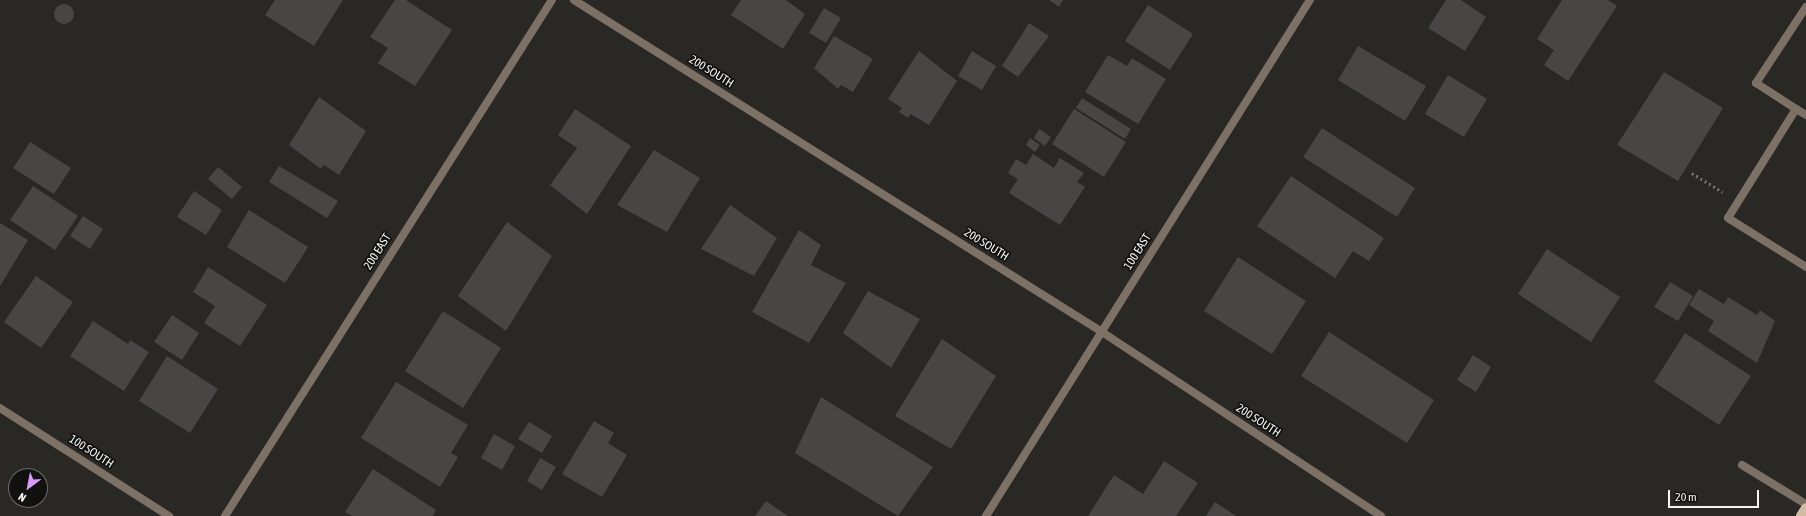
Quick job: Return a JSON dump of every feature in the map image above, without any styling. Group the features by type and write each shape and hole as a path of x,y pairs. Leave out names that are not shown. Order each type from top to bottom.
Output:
{"main road":[{"path":"1801,516 1806,508"}],"street":[{"name":"200 EAST","path":"225,516 552,0"},
{"name":"200 SOUTH","path":"574,0 1102,332 1381,516"},
{"name":"100 EAST","path":"986,516 1310,0"},
{"path":"1806,7 1756,83 1806,115"},
{"path":"1796,109 1728,218 1806,266"},
{"name":"100 SOUTH","path":"0,408 169,516"},
{"path":"1742,465 1806,504"}],"path":[{"path":"1692,173 1738,202"}],"building":[{"path":"275,0 343,0 314,46 265,15"},
{"path":"395,0 406,0 452,30 415,86 378,63 388,48 370,37"},
{"path":"741,0 786,0 805,14 783,49 731,15"},
{"path":"1049,0 1063,0 1059,7"},
{"path":"1446,0 1461,0 1486,17 1465,51 1428,28"},
{"path":"1562,0 1608,0 1617,6 1568,81 1544,65 1554,50 1537,39"},
{"path":"60,4 68,4 74,10 74,18 68,24 60,24 54,18 54,10"},
{"path":"1148,5 1193,34 1170,70 1125,41"},
{"path":"824,8 841,18 826,43 809,33"},
{"path":"1029,23 1049,36 1018,77 1002,66"},
{"path":"834,36 873,59 853,92 841,85 838,89 814,68"},
{"path":"1358,46 1426,86 1405,121 1338,80"},
{"path":"919,51 957,81 929,125 911,114 908,118 899,112 902,108 888,99"},
{"path":"972,51 996,66 982,90 958,76"},
{"path":"1108,55 1127,66 1132,58 1166,79 1138,124 1085,92"},
{"path":"1664,72 1723,108 1678,181 1617,145"},
{"path":"1448,75 1487,99 1464,137 1425,114"},
{"path":"319,97 366,131 339,175 324,165 321,169 289,145"},
{"path":"1082,98 1131,129 1125,139 1076,108"},
{"path":"575,109 631,146 587,214 550,185 577,148 558,135"},
{"path":"1074,109 1126,142 1104,177 1052,144"},
{"path":"1322,128 1415,188 1397,217 1303,157"},
{"path":"1039,129 1051,137 1045,146 1034,138"},
{"path":"1030,138 1040,145 1035,152 1026,145"},
{"path":"30,142 71,168 54,194 13,168"},
{"path":"654,150 700,178 667,232 617,205"},
{"path":"1033,154 1054,168 1060,158 1084,173 1077,182 1085,187 1060,225 1009,193 1018,179 1008,173 1016,159 1026,165"},
{"path":"279,166 338,201 327,218 269,182"},
{"path":"218,167 242,187 232,199 208,179"},
{"path":"1291,176 1384,238 1369,261 1353,251 1335,278 1257,226"},
{"path":"33,186 78,216 55,250 10,220"},
{"path":"194,191 222,210 206,235 177,217"},
{"path":"730,205 777,238 754,276 701,249"},
{"path":"249,210 308,247 285,283 227,247"},
{"path":"83,216 103,229 90,249 70,236"},
{"path":"507,222 552,256 506,331 458,296"},
{"path":"0,223 28,240 0,286"},
{"path":"799,230 821,245 811,265 846,283 809,343 752,312"},
{"path":"1547,249 1620,297 1591,342 1518,294"},
{"path":"1238,257 1306,301 1272,354 1204,311"},
{"path":"208,267 267,305 240,346 204,323 215,306 193,292"},
{"path":"36,276 73,302 41,348 4,322"},
{"path":"1670,282 1693,296 1678,321 1654,307"},
{"path":"1699,289 1724,304 1728,297 1757,315 1760,310 1775,321 1757,363 1708,331 1714,321 1689,305"},
{"path":"868,291 920,319 891,368 843,333"},
{"path":"443,311 501,348 463,408 405,371"},
{"path":"172,315 199,333 182,360 154,342"},
{"path":"93,321 128,344 130,340 149,352 124,391 70,356"},
{"path":"1329,332 1434,400 1407,443 1301,376"},
{"path":"1685,333 1751,376 1719,425 1654,382"},
{"path":"942,339 996,376 951,449 895,416"},
{"path":"1473,355 1491,367 1476,392 1457,380"},
{"path":"167,356 218,389 190,433 139,401"},
{"path":"396,382 468,425 451,453 458,457 440,487 361,438"},
{"path":"821,397 933,467 898,516 795,453"},
{"path":"594,421 614,433 608,443 627,455 602,497 562,474"},
{"path":"529,422 552,436 542,453 518,439"},
{"path":"494,434 515,446 502,470 481,458"},
{"path":"540,458 556,467 542,490 527,481"},
{"path":"1164,461 1198,483 1176,516 1088,516 1114,475 1143,494"},
{"path":"373,469 436,510 433,516 352,516 345,512"},
{"path":"766,501 788,516 755,516"},
{"path":"1215,502 1236,516 1206,516"}]}
